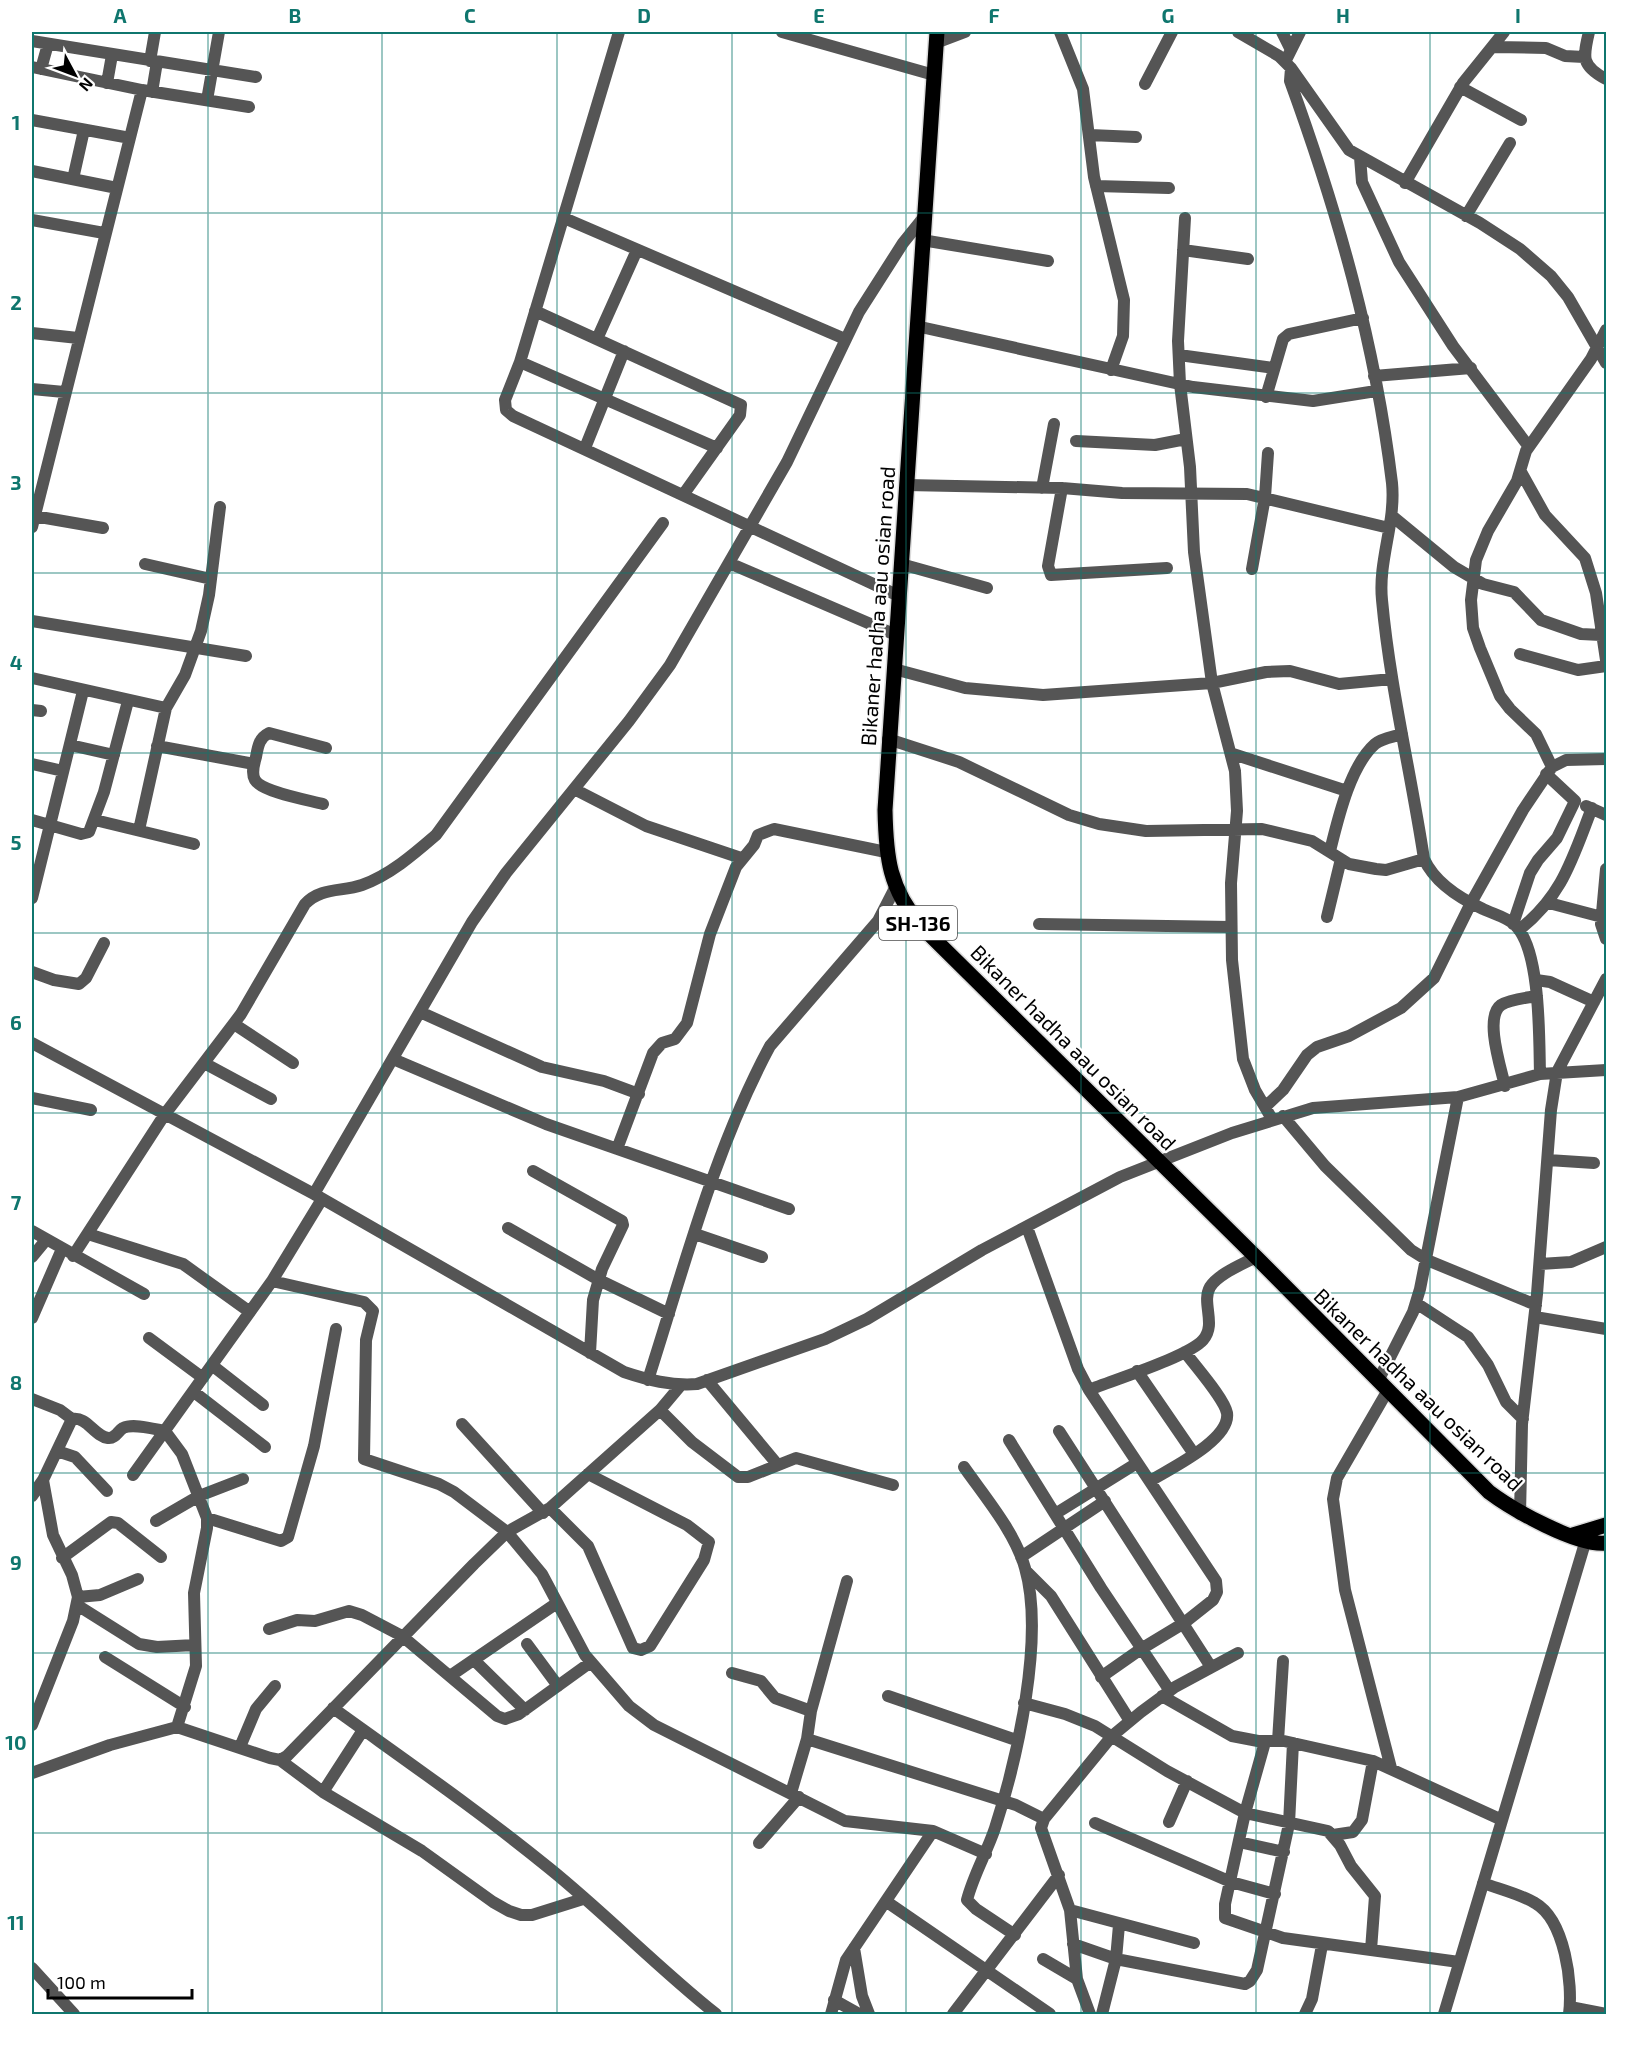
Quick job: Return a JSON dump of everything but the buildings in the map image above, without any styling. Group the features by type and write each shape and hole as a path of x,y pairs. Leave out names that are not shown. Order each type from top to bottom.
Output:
{"main road":[{"name":"Bikaner hadha aau osian road","path":"937,37 885,810 886,852 903,905 921,926 1256,1257 1489,1492 1520,1514 1579,1539 1606,1543"},
{"path":"1579,1539 1590,1528 1606,1524"}],"street":[{"path":"104,528 34,513 104,233 130,138 147,91 153,62 155,32"},
{"path":"207,100 219,32"},
{"path":"619,32 520,362 505,400 506,410 513,416 585,448 749,528 899,596"},
{"path":"782,32 934,75"},
{"path":"937,37 965,32"},
{"path":"1060,32 1083,89 1096,186 1124,300 1123,336 1111,370"},
{"path":"1145,84 1172,32"},
{"path":"1238,32 1288,65 1340,140 1360,157 1520,249 1551,276 1568,297 1606,363"},
{"path":"1282,32 1291,50"},
{"path":"1300,32 1291,50 1288,65 1290,81 1340,228 1363,318 1392,485 1390,522 1381,575 1392,679 1424,859 1431,874 1471,903 1516,927"},
{"path":"1404,183 1460,87 1504,32"},
{"path":"1589,32 1584,57 1588,67 1606,79"},
{"path":"32,41 256,77"},
{"path":"48,44 36,68 147,91 249,107"},
{"path":"1493,47 1546,48 1565,56 1584,57"},
{"path":"107,83 112,55"},
{"path":"1460,87 1521,120"},
{"path":"32,120 130,138"},
{"path":"73,179 84,130"},
{"path":"1090,135 1136,137"},
{"path":"1466,216 1510,143"},
{"path":"1360,157 1362,182 1398,262 1453,346 1529,447"},
{"path":"32,171 117,188"},
{"path":"1096,186 1168,188"},
{"path":"133,1475 272,1281 393,1059 472,922 506,873 629,721 670,665 787,462 844,339 897,253 924,217"},
{"path":"564,218 844,339"},
{"path":"1185,218 1179,355 1180,384 1192,494 1194,552 1212,682 1233,754 1237,811 1231,927 1243,1059 1265,1107 1411,1250 1427,1260 1535,1311 1606,1329"},
{"path":"32,220 104,233"},
{"path":"922,240 1048,261"},
{"path":"597,339 637,250"},
{"path":"1183,250 1248,260"},
{"path":"535,311 741,405 740,415 683,495"},
{"path":"1266,397 1280,345 1289,334 1363,318"},
{"path":"916,326 1180,384 1266,397 1313,401 1376,391"},
{"path":"1606,330 1597,349 1529,447 1521,472 1480,546 1472,600 1473,628 1500,696 1509,710 1536,734 1549,770 1575,801 1606,815"},
{"path":"32,333 78,338"},
{"path":"585,448 624,351"},
{"path":"1179,355 1274,368"},
{"path":"520,362 717,448"},
{"path":"1374,376 1471,368"},
{"path":"32,389 64,392"},
{"path":"1042,488 1054,424"},
{"path":"1077,441 1155,445 1186,439"},
{"path":"1252,569 1265,497 1268,453"},
{"path":"1521,472 1545,515 1585,558 1596,593 1606,660"},
{"path":"906,485 1062,488 1122,493 1219,493 1265,497 1390,522 1474,579 1514,592 1541,620 1581,634 1601,635"},
{"path":"1062,488 1048,566 1051,575 1167,568"},
{"path":"139,830 166,708 185,675 196,647 212,579 220,507"},
{"path":"32,1318 68,1253 88,1234 165,1114 234,1024 311,898 320,893 362,885 377,878 410,858 436,835 663,523"},
{"path":"729,563 896,635"},
{"path":"145,564 212,579"},
{"path":"901,564 987,588"},
{"path":"32,621 246,656"},
{"path":"1520,654 1578,670 1606,666"},
{"path":"894,669 965,687 1043,695 1212,682 1266,672 1290,671 1339,684 1392,679"},
{"path":"32,678 128,702 166,708"},
{"path":"32,898 34,874 50,825 84,691"},
{"path":"32,820 85,834 95,820 128,702"},
{"path":"323,804 256,783 254,764 259,741 269,734 326,748"},
{"path":"1330,851 1347,791 1375,744 1402,734"},
{"path":"888,739 959,762 1069,815 1099,824 1146,831 1262,829 1312,842 1360,867 1386,870 1424,859"},
{"path":"70,745 114,755"},
{"path":"157,746 254,764"},
{"path":"1233,754 1347,791"},
{"path":"1265,1107 1283,1090 1307,1055 1317,1047 1349,1036 1401,1008 1419,993 1441,966 1471,903 1549,770 1566,760 1606,759"},
{"path":"32,764 63,771"},
{"path":"574,789 646,826 741,858"},
{"path":"1540,1074 1536,981 1516,927 1530,873 1557,838 1575,801"},
{"path":"1516,927 1549,903 1565,874 1592,808"},
{"path":"95,820 194,844"},
{"path":"617,1149 657,1047 675,1039 687,1023 710,934 741,858 749,852 758,835 774,829 886,852"},
{"path":"1327,917 1341,858"},
{"path":"1606,868 1602,917 1602,933 1606,939"},
{"path":"648,1380 712,1182 741,1106 770,1046 878,921 896,886"},
{"path":"1549,903 1602,917"},
{"path":"1039,924 1231,927"},
{"path":"32,972 54,980 79,984 86,978 105,943"},
{"path":"1520,1514 1523,1419 1540,1264 1557,1072 1606,979"},
{"path":"1536,981 1550,982 1594,1002"},
{"path":"1505,1086 1494,1033 1494,1013 1508,1002 1537,996"},
{"path":"420,1012 542,1067 604,1082 639,1094"},
{"path":"234,1024 292,1062"},
{"path":"32,1043 318,1197 624,1372 648,1380 681,1385 707,1380 825,1339 867,1319 982,1250 1120,1177 1158,1160 1278,1118 1312,1108 1458,1097 1505,1086 1540,1074 1606,1070"},
{"path":"393,1059 534,1119 789,1209"},
{"path":"204,1063 271,1099"},
{"path":"1391,1768 1345,1590 1333,1499 1337,1478 1383,1385 1416,1303 1427,1260 1458,1097"},
{"path":"32,1098 91,1110"},
{"path":"1548,1160 1594,1163"},
{"path":"532,1171 622,1221 623,1225 592,1300 590,1353"},
{"path":"1027,1227 1078,1369 1089,1390 1216,1581 1217,1592 1213,1600 1184,1623 1101,1677"},
{"path":"508,1228 599,1280 669,1314"},
{"path":"32,1231 144,1294"},
{"path":"88,1234 183,1264 250,1312"},
{"path":"695,1234 762,1257"},
{"path":"32,1257 46,1239"},
{"path":"1540,1264 1571,1262 1606,1247"},
{"path":"1089,1390 1185,1352 1202,1342 1207,1335 1210,1320 1207,1295 1210,1286 1256,1257"},
{"path":"272,1281 364,1302 372,1307 366,1340 364,1459 439,1484 454,1492 507,1532 532,1560 591,1662 629,1707 654,1725 845,1821 933,1831 986,1854"},
{"path":"1416,1303 1468,1337 1488,1365 1506,1402 1523,1419"},
{"path":"207,1518 280,1541 288,1537 314,1446 336,1329"},
{"path":"149,1338 203,1378"},
{"path":"1150,1481 1194,1454 1220,1434 1227,1419 1227,1412 1185,1352"},
{"path":"213,1366 263,1405"},
{"path":"1137,1371 1194,1454"},
{"path":"707,1380 777,1464"},
{"path":"280,1760 294,1750 402,1636 507,1532 547,1510 660,1410 681,1385"},
{"path":"194,1392 265,1447"},
{"path":"32,1399 60,1410 72,1419 83,1420 109,1438 127,1427 165,1431 182,1454 207,1518 206,1544 194,1593 196,1666 177,1727"},
{"path":"660,1410 692,1442 738,1477 748,1477 796,1458 807,1459 893,1485"},
{"path":"32,1496 43,1480 72,1419"},
{"path":"462,1424 547,1510 588,1546 633,1648 641,1650 650,1646 704,1560 710,1542 687,1525 588,1474"},
{"path":"1059,1431 1184,1623 1210,1668"},
{"path":"1009,1440 1141,1649 1166,1693 1227,1734 1293,1743 1373,1761 1502,1820"},
{"path":"57,1451 75,1456 107,1491"},
{"path":"1055,1514 1096,1486 1137,1463"},
{"path":"964,1467 1021,1557 1029,1587 1030,1651 1024,1703 1004,1801 968,1900 976,1909 1015,1935"},
{"path":"156,1521 199,1496 243,1479"},
{"path":"32,1725 77,1601 72,1575 53,1535 43,1480"},
{"path":"1021,1557 1105,1501"},
{"path":"62,1558 105,1525 115,1522 161,1557"},
{"path":"1444,2014 1569,1590 1579,1539"},
{"path":"1026,1571 1051,1596 1130,1721"},
{"path":"77,1601 100,1595 138,1579"},
{"path":"759,1843 795,1795 811,1711 847,1581"},
{"path":"77,1601 139,1644 157,1647 195,1645"},
{"path":"450,1676 557,1603"},
{"path":"269,1629 297,1620 315,1621 349,1611 373,1620 402,1636 497,1716 505,1719 525,1710 591,1662"},
{"path":"527,1644 558,1686"},
{"path":"1090,2014 1077,1979 1071,1910 1043,1838 1041,1828 1044,1819 1112,1736 1166,1693 1238,1653"},
{"path":"105,1657 184,1707"},
{"path":"475,1661 525,1710"},
{"path":"1283,1661 1271,1741 1245,1813 1225,1918 1266,1933 1322,1945 1459,1962"},
{"path":"732,1673 761,1681 775,1698 811,1711"},
{"path":"240,1747 256,1709 275,1686"},
{"path":"888,1696 1016,1740"},
{"path":"1024,1703 1065,1714 1112,1736 1125,1746 1245,1813 1288,1824 1321,1828 1334,1835 1350,1866 1375,1896 1371,1950"},
{"path":"333,1708 477,1812 549,1868 672,1980 716,2014"},
{"path":"32,1773 110,1745 177,1727 280,1760 323,1792 422,1851 509,1911 521,1915 532,1915 583,1899"},
{"path":"323,1792 363,1730"},
{"path":"807,1739 1004,1801 1044,1819"},
{"path":"1073,1944 1116,1959 1245,1984 1250,1981 1257,1970 1284,1852 1293,1743"},
{"path":"1334,1835 1353,1832 1362,1820 1373,1761"},
{"path":"1169,1822 1187,1781"},
{"path":"1095,1823 1231,1882 1275,1894"},
{"path":"831,2014 842,1970 854,1948 933,1831"},
{"path":"1239,1842 1284,1852"},
{"path":"953,2014 1059,1875"},
{"path":"1483,1883 1535,1902 1546,1911 1557,1932 1567,1961 1571,1996 1569,2011 1606,2014"},
{"path":"887,1902 1050,2014"},
{"path":"1071,1910 1119,1925 1194,1943"},
{"path":"1102,2014 1116,1959 1119,1925"},
{"path":"1305,2014 1312,1999 1322,1945"},
{"path":"854,1948 862,1995 870,2014"},
{"path":"1043,1959 1077,1979"},
{"path":"32,1968 74,2014"},
{"path":"834,2000 859,2014"}]}
